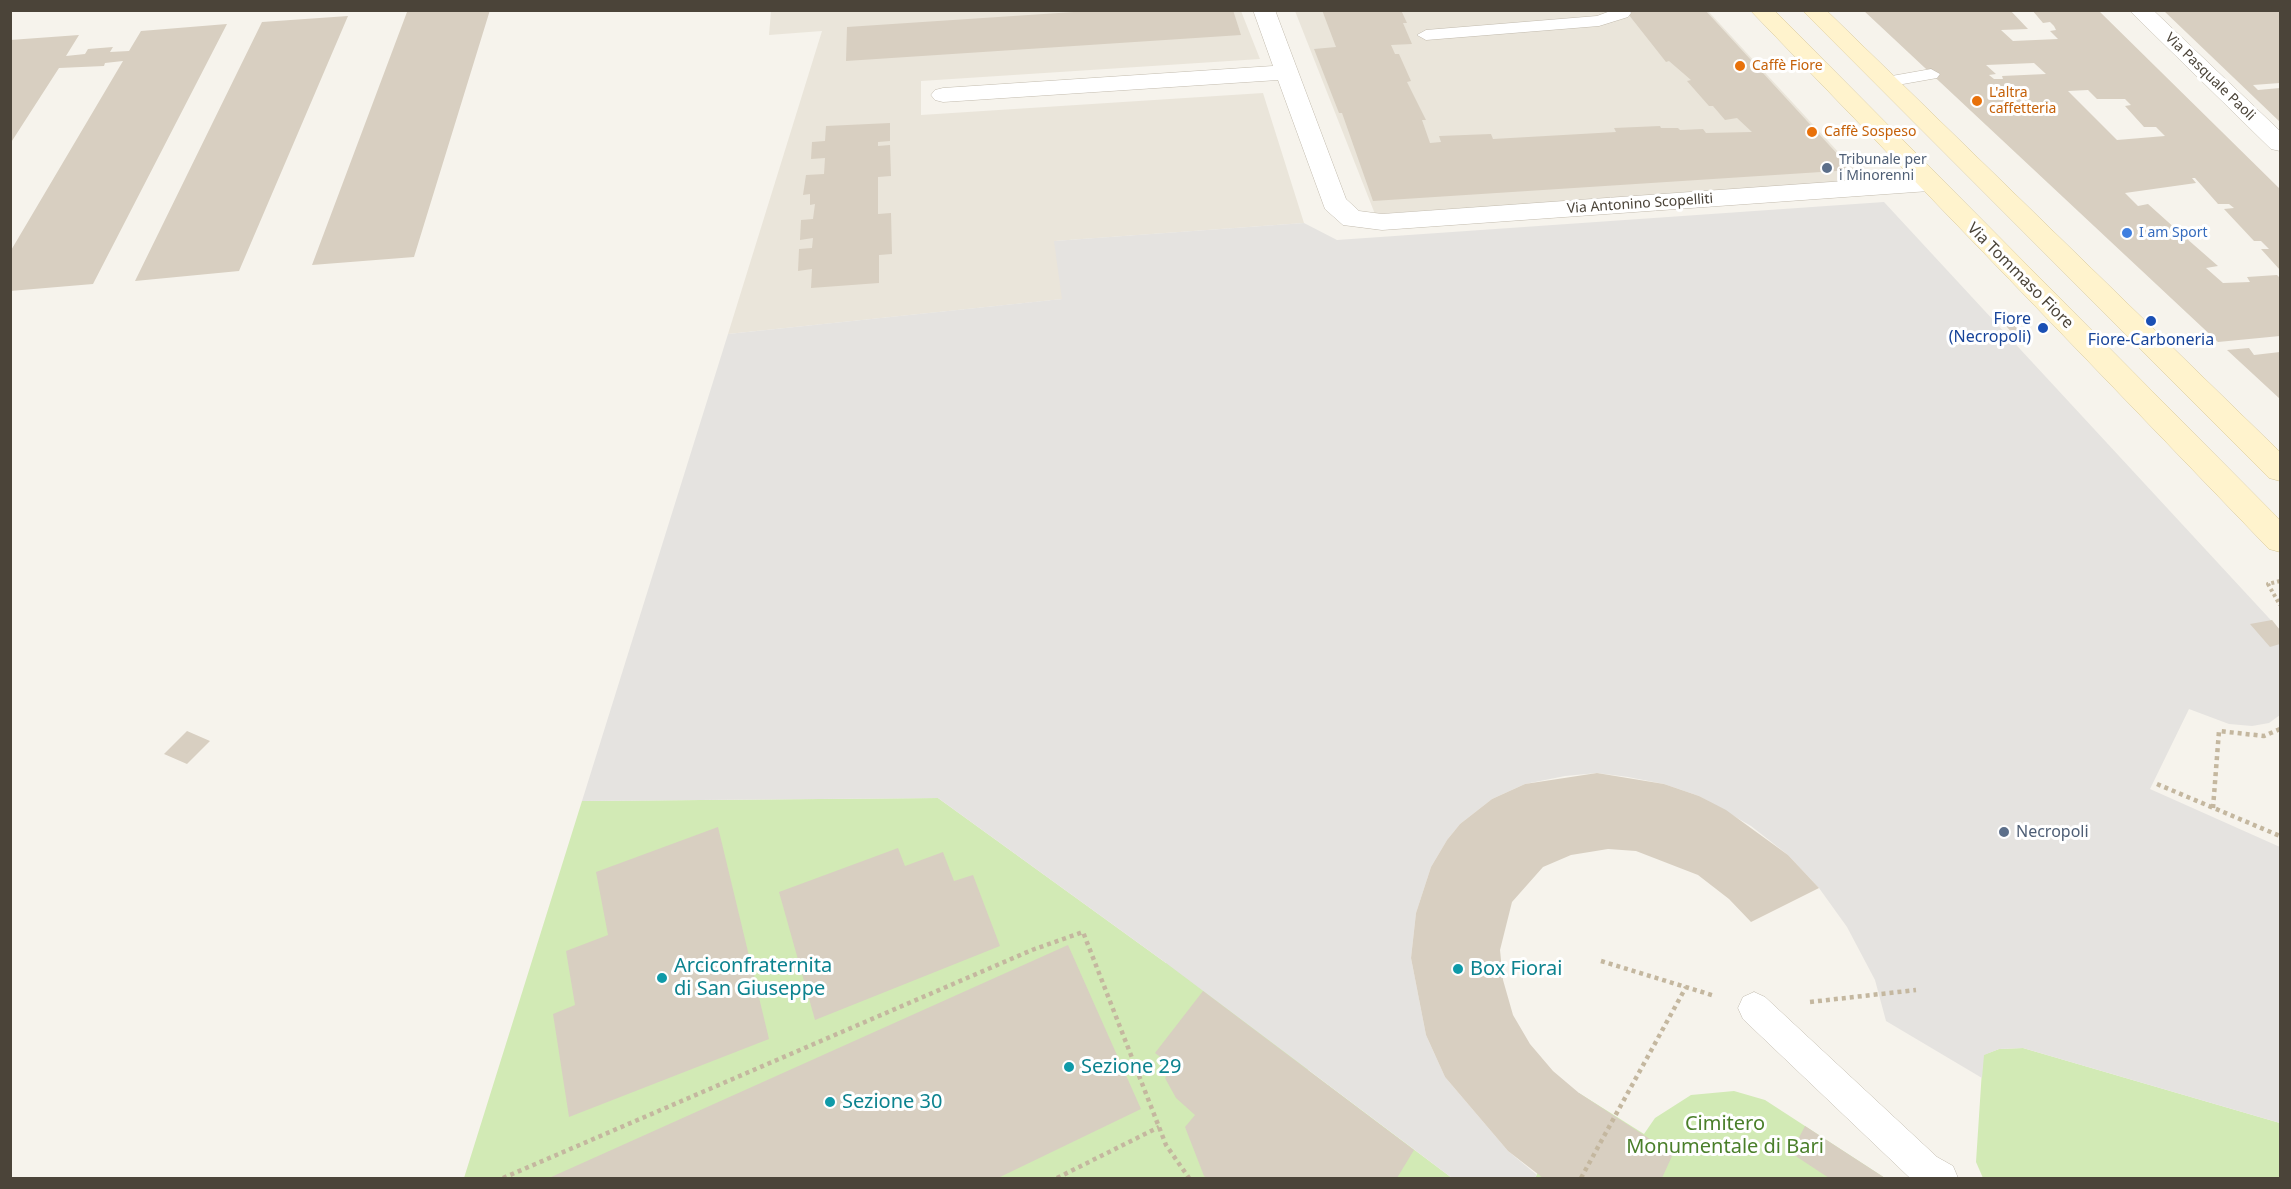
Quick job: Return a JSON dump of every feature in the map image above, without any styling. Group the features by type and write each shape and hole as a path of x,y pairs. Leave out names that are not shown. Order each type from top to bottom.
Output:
{"main road":[{"name":"Via Tommaso Fiore","path":"1761,10 2280,540"},
{"path":"1813,10 2280,470"}],"street":[{"path":"943,95 1287,72 1264,10"},
{"name":"Via Pasquale Paoli","path":"2140,10 2280,144"},
{"name":"Via Antonino Scopelliti","path":"1287,72 1334,203 1352,219 1382,222 1929,183"}],"lane":[{"path":"1426,35 1599,21 1622,13"},
{"path":"1886,82 1931,74"},
{"path":"1754,1008 1925,1168 1941,1179"}],"path":[{"path":"2280,581 2268,584 2280,604"},
{"path":"2213,808 2219,731 2264,736 2280,729"},
{"path":"2157,784 2280,836"},
{"path":"503,1179 1032,950 1083,932 1166,1145 1189,1179"},
{"path":"1581,1179 1686,987"},
{"path":"1057,1179 1159,1127"}],"shaded area":[{"path":"771,11 1241,11 1260,59 921,81 921,115 1263,93 1304,223 1055,241 1063,299 728,334 822,31 769,35"},
{"path":"1295,11 1708,11 1866,182 1375,214"},
{"path":"1884,202 2280,630 2280,715 2269,723 2252,726 2229,724 2189,709 2150,789 2280,847 2280,1123 2023,1048 1999,1049 1984,1055 1982,1078 1886,1021 1875,980 1847,927 1819,888 1788,855 1751,826 1699,796 1664,784 1628,777 1597,773 1565,776 1525,784 1492,799 1460,824 1447,840 1431,867 1416,913 1411,958 1426,1035 1445,1077 1508,1151 1537,1175 1535,1178 1452,1178 1166,963 938,798 582,801 728,334 1062,299 1054,241 1304,223 1337,240"}],"green space":[{"path":"1484,537 1308,1070 1452,1178 464,1178 582,801 938,798 1166,963"},
{"path":"2023,1048 2280,1123 2280,1178 1983,1178 1976,1162 1983,1055 1999,1049"},
{"name":"Cimitero Monumentale di Bari","path":"1734,1091 1765,1100 1885,1178 1535,1178 1579,1093 1644,1134 1655,1118 1691,1095"}],"building":[{"path":"490,10 414,257 312,265 407,12"},
{"path":"1104,10 1233,10 1241,35 846,61 847,27"},
{"path":"1322,10 1401,10 1407,23 1403,23 1412,44 1391,45 1395,54 1399,54 1411,81 1407,82 1426,120 1422,120 1430,143 1441,142 1439,136 1491,134 1493,139 1616,132 1614,128 1660,126 1680,130 1703,129 1706,133 1752,132 1737,118 1725,120 1713,106 1709,106 1687,81 1691,80 1669,61 1666,62 1625,10 1705,10 1852,170 1373,201 1342,113 1339,113 1314,49 1336,47"},
{"path":"1863,10 2010,10 2028,29 2001,30 2013,41 2058,39 2050,31 2056,30 2054,26 2050,22 2043,23 2032,10 2098,10 2280,189 2280,270 2261,249 2269,249 2261,241 2254,241 2224,209 2234,208 2229,204 2218,204 2195,178 2192,178 2196,183 2125,193 2138,206 2148,204 2177,230 2170,232 2179,239 2186,238 2218,266 2206,268 2223,283 2250,282 2247,277 2277,275 2280,278 2280,336 2218,342","holes":["2034,63 2046,74 2002,76 2003,79 1994,79 1989,75 1996,74 1986,65","2088,90 2097,99 2125,99 2131,105 2125,106 2144,127 2156,127 2165,136 2117,140 2068,91"]},
{"path":"2163,10 2280,10 2280,83 2253,85 2258,90 2280,88 2280,122"},
{"path":"348,16 239,271 135,281 262,22"},
{"path":"227,24 93,284 10,291 10,252 123,61 105,63 104,66 59,68 10,144 10,40 79,35 66,56 85,54 88,49 113,47 110,52 129,51 141,31"},
{"path":"890,123 890,141 878,142 878,146 890,145 891,176 878,177 878,214 891,213 892,254 879,255 879,283 811,288 812,269 798,271 799,249 812,248 813,238 800,240 801,220 813,219 815,204 810,205 810,194 803,195 806,175 824,174 825,158 811,159 812,142 825,141 826,126"},
{"path":"2013,324 2026,338 2018,339 2006,326"},
{"path":"2249,348 2254,355 2280,352 2280,399 2227,350"},
{"path":"2272,620 2280,630 2280,644 2270,647 2250,624"},
{"path":"187,731 210,741 187,764 164,754"},
{"name":"Box Fiorai","path":"1597,773 1664,784 1699,796 1726,810 1788,855 1819,888 1751,922 1729,899 1698,875 1636,851 1608,849 1571,855 1543,867 1512,902 1500,950 1503,980 1513,1015 1530,1044 1553,1071 1579,1093 1673,1154 1662,1178 1543,1178 1508,1151 1445,1077 1426,1035 1411,958 1416,913 1431,867 1447,840 1460,824 1492,799 1525,784"},
{"name":"Arciconfraternita di San Giuseppe","path":"718,827 769,1039 569,1117 553,1014 575,1005 566,951 608,935 596,872"},
{"path":"898,848 905,866 943,852 954,881 973,875 1000,946 815,1020 779,892"},
{"name":"Sezione 30","path":"1068,945 1141,1109 998,1178 549,1178"},
{"path":"1203,991 1414,1150 1397,1178 1207,1178 1204,1176 1185,1127 1195,1115 1176,1098 1165,1078 1174,1067 1155,1053"},
{"path":"1805,1126 1885,1178 1829,1178 1791,1153"}],"place":[{"name":"Caffè Fiore","path":"1740,66"},
{"name":"L'altra caffetteria","path":"1977,101"},
{"name":"Caffè Sospeso","path":"1812,132"},
{"name":"Tribunale per i Minorenni","path":"1827,168"},
{"name":"I am Sport","path":"2127,233"},
{"name":"Fiore-Carboneria","path":"2151,321"},
{"name":"Fiore (Necropoli)","path":"2043,328"},
{"name":"Necropoli","path":"2004,832"},
{"name":"Box Fiorai","path":"1458,969"},
{"name":"Arciconfraternita di San Giuseppe","path":"662,978"},
{"name":"Sezione 29","path":"1069,1067"},
{"name":"Sezione 30","path":"830,1102"}]}
